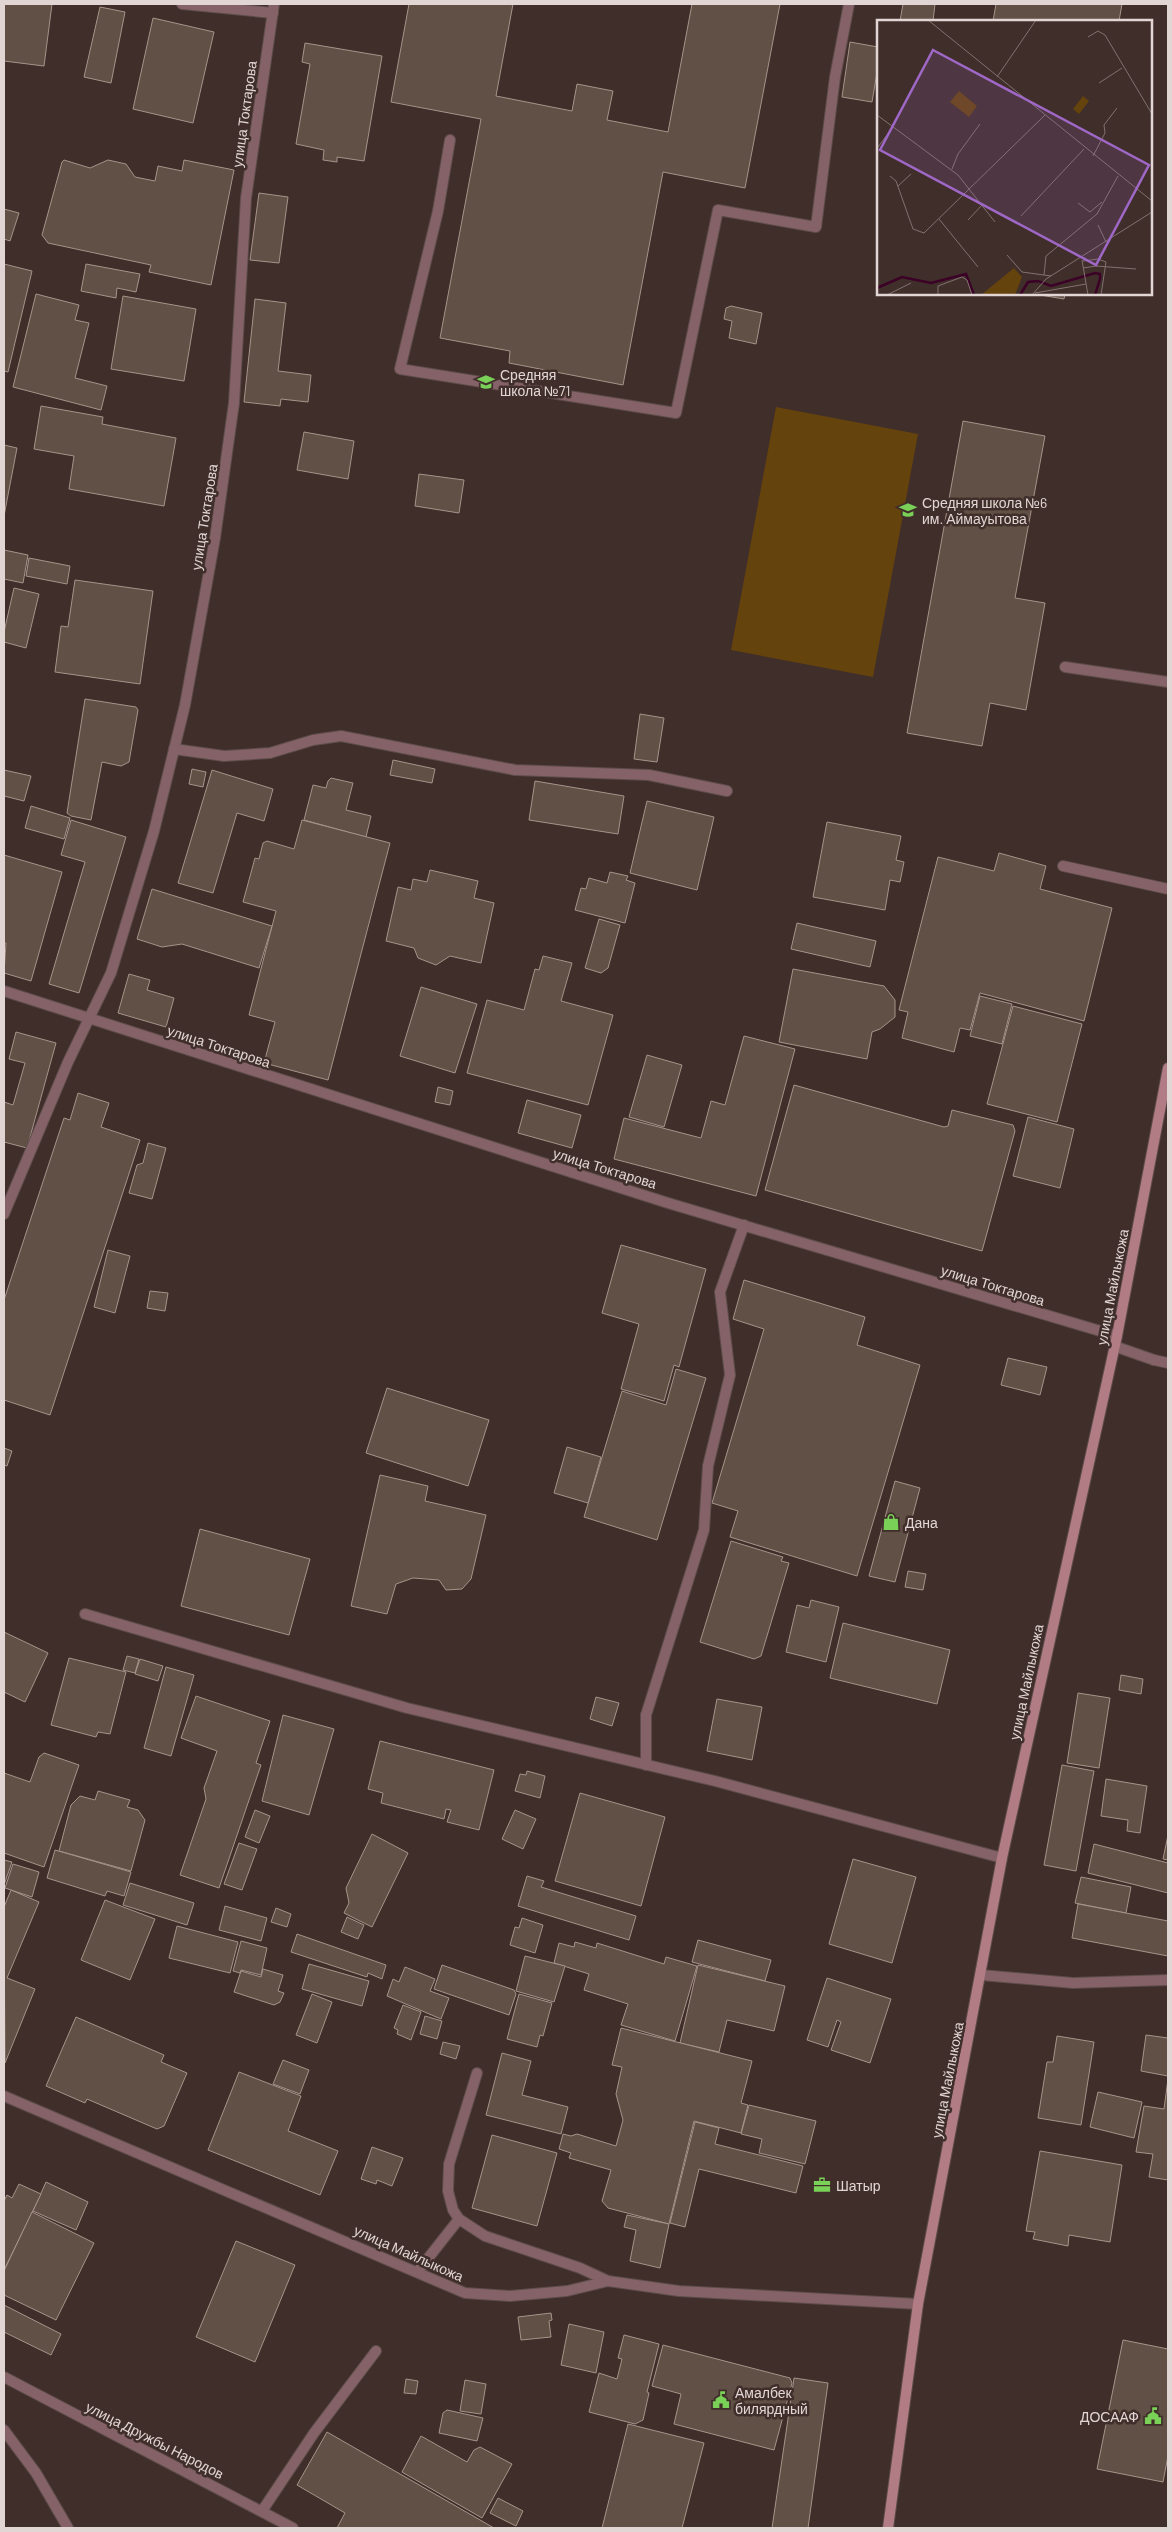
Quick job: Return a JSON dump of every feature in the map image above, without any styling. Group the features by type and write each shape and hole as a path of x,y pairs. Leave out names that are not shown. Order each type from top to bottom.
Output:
{"street":[{"path":"182,4 274,9"},
{"path":"450,140 438,212 400,369 676,412 718,210 816,227 835,77 849,4"},
{"name":"улица Токтарова","path":"5,1208 88,1019 111,974 154,831 186,705 215,538 234,403 246,198 274,9"},
{"path":"1065,667 1168,682"},
{"path":"174,750 224,756 270,754 313,740 341,736 515,770 649,775 727,791"},
{"path":"1063,866 1168,889"},
{"name":"улица Токтарова","path":"4,991 1115,1341 1154,1360 1168,1363"},
{"name":"улица Майлыкожа","path":"888,2528 918,2304 1002,1858 1115,1341 1168,1068"},
{"path":"646,1765 646,1716 704,1530 708,1466 730,1375 720,1292 744,1225"},
{"path":"85,1614 407,1708 715,1781 1002,1858"},
{"path":"981,1975 1073,1983 1168,1980"},
{"path":"477,2072 449,2164 448,2191 453,2210 458,2219 485,2236 580,2268 608,2281"},
{"name":"улица Майлыкожа","path":"4,2096 418,2271 465,2293 510,2296 567,2291 608,2281 679,2291 918,2304"},
{"path":"418,2271 458,2219"},
{"path":"262,2510 314,2433 376,2352"},
{"name":"улица Дружбы Народов","path":"4,2377 294,2528"},
{"path":"4,2430 36,2473 68,2528"}],"shaded area":[{"path":"776,407 918,434 873,677 731,650"}],"building":[{"path":"4,4 52,4 44,66 4,61"},
{"path":"409,4 513,4 496,96 572,111 577,84 613,91 607,120 668,132 692,4 780,4 745,188 663,172 623,385 509,363 510,351 440,338 481,119 391,102"},
{"path":"903,4 935,4 933,20 900,20"},
{"path":"996,4 1122,4 1119,20 993,20"},
{"path":"100,7 125,12 111,83 84,77"},
{"path":"153,18 214,32 193,123 133,109"},
{"path":"850,42 877,47 877,73 872,102 842,97"},
{"path":"305,43 382,56 364,161 337,157 337,162 323,160 324,150 296,144 310,64 302,62"},
{"path":"64,160 90,168 108,160 126,164 135,177 155,181 158,166 182,171 184,160 234,170 211,285 149,272 151,265 48,243 42,235"},
{"path":"259,193 288,197 279,263 250,260"},
{"path":"4,209 19,213 10,241 4,239"},
{"path":"4,264 32,271 8,372 4,371"},
{"path":"86,264 140,274 136,292 117,288 116,298 81,291"},
{"path":"36,294 79,305 75,320 89,323 75,378 107,386 101,410 13,387"},
{"path":"1040,295 1065,295 1064,299"},
{"path":"123,296 196,309 184,381 111,369"},
{"path":"255,299 286,303 278,371 311,375 308,402 281,399 280,406 244,402"},
{"path":"731,306 762,313 756,344 729,338 732,321 724,319 726,308"},
{"path":"41,406 103,417 102,424 176,438 164,506 69,489 74,456 34,449"},
{"path":"963,421 1045,436 1015,598 1045,603 1026,710 990,703 982,746 907,733"},
{"path":"304,432 354,441 348,479 297,470"},
{"path":"4,445 17,448 4,516"},
{"path":"419,474 464,480 459,513 415,506"},
{"path":"4,550 28,555 23,583 4,579"},
{"path":"29,558 70,566 67,584 26,576"},
{"path":"75,580 153,591 140,684 55,672 61,626 68,627"},
{"path":"14,588 39,594 26,648 4,642 4,632"},
{"path":"85,699 136,707 138,710 129,762 121,766 102,762 91,820 71,816 67,813"},
{"path":"640,714 664,718 657,762 634,759"},
{"path":"393,760 435,769 432,783 390,775"},
{"path":"192,769 206,772 203,787 189,784"},
{"path":"4,770 31,776 24,801 4,796"},
{"path":"212,770 273,789 264,821 237,813 213,893 178,883"},
{"path":"331,778 353,783 346,810 371,816 366,837 304,820 313,785 326,788"},
{"path":"535,781 624,796 618,834 529,820"},
{"path":"647,801 714,817 697,890 630,873"},
{"path":"31,806 70,818 64,839 25,828"},
{"path":"71,820 126,837 79,993 49,984 85,862 61,855"},
{"path":"302,820 390,843 328,1080 264,1063 275,1022 249,1015 276,911 243,902 255,858 259,859 263,843 267,841 294,849"},
{"path":"827,822 901,836 896,860 904,862 900,882 890,880 885,910 813,897"},
{"path":"999,853 1046,866 1040,889 1112,908 1084,1021 980,993 970,1030 960,1028 954,1052 902,1038 908,1012 899,1010 938,857 994,871"},
{"path":"4,855 62,872 31,981 4,973 6,943 4,943"},
{"path":"430,870 478,881 474,898 494,903 481,963 450,956 436,965 418,958 414,948 386,941 398,887 411,890 413,879 427,882"},
{"path":"610,872 628,876 626,880 635,883 625,923 575,910 581,888 586,889 589,878 607,883"},
{"path":"152,889 272,926 259,968 182,944 162,947 137,939"},
{"path":"599,919 620,925 608,968 601,973 585,968"},
{"path":"797,923 876,941 870,967 791,949"},
{"path":"543,956 572,963 561,1001 613,1015 588,1105 467,1073 487,1000 524,1010 535,969 539,970"},
{"path":"793,969 884,986 895,1000 895,1017 880,1029 872,1032 867,1059 779,1042"},
{"path":"129,974 150,980 147,990 174,998 166,1027 118,1013"},
{"path":"421,987 477,1004 455,1073 400,1056"},
{"path":"980,996 1012,1004 1002,1044 970,1036"},
{"path":"1013,1006 1082,1024 1057,1122 987,1104"},
{"path":"16,1032 56,1043 27,1148 4,1142 4,1102 13,1105 25,1063 9,1059"},
{"path":"744,1036 795,1049 756,1196 614,1159 624,1118 701,1138 711,1101 725,1105"},
{"path":"647,1055 682,1065 664,1127 629,1117"},
{"path":"794,1085 944,1127 948,1126 952,1110 1013,1125 1015,1131 982,1251 765,1190"},
{"path":"438,1087 453,1091 450,1105 435,1102"},
{"path":"78,1093 109,1103 101,1127 140,1140 50,1415 4,1400 4,1300 64,1118 70,1120"},
{"path":"527,1100 581,1115 572,1148 518,1133"},
{"path":"1028,1117 1074,1129 1060,1188 1013,1176"},
{"path":"148,1143 166,1148 152,1199 129,1193 137,1165 143,1163"},
{"path":"621,1245 706,1269 679,1367 674,1365 664,1401 621,1389 639,1324 602,1313"},
{"path":"108,1250 130,1256 115,1313 94,1307"},
{"path":"744,1280 865,1317 857,1345 920,1365 857,1576 730,1537 738,1511 712,1503 764,1329 733,1319"},
{"path":"150,1291 168,1293 165,1311 147,1308"},
{"path":"1008,1358 1047,1367 1040,1395 1001,1385"},
{"path":"676,1369 706,1378 657,1540 584,1517 622,1391 666,1405"},
{"path":"387,1388 489,1420 468,1486 366,1453"},
{"path":"567,1447 601,1457 588,1503 554,1493"},
{"path":"4,1448 12,1451 7,1466 4,1465"},
{"path":"380,1475 428,1486 425,1501 486,1515 471,1579 462,1589 446,1590 439,1580 413,1578 396,1584 387,1614 351,1606"},
{"path":"895,1481 920,1488 895,1582 869,1576"},
{"path":"200,1529 310,1559 289,1635 181,1606"},
{"path":"731,1541 783,1557 781,1561 789,1563 761,1656 754,1659 700,1642"},
{"path":"908,1571 926,1574 923,1590 905,1587"},
{"path":"811,1600 839,1607 826,1662 786,1652 797,1605 809,1608"},
{"path":"843,1623 950,1650 937,1704 830,1678"},
{"path":"4,1632 48,1653 25,1702 4,1692"},
{"path":"127,1656 139,1659 135,1673 123,1670"},
{"path":"69,1658 126,1672 110,1734 98,1732 96,1737 51,1725"},
{"path":"140,1659 163,1666 158,1681 135,1674"},
{"path":"166,1667 194,1675 171,1756 144,1748"},
{"path":"1121,1675 1143,1679 1141,1694 1119,1690"},
{"path":"1078,1693 1110,1698 1099,1768 1067,1763"},
{"path":"196,1696 270,1721 256,1763 261,1765 219,1888 180,1875 206,1799 204,1788 217,1751 181,1738"},
{"path":"596,1697 619,1703 612,1726 590,1719"},
{"path":"717,1699 762,1707 752,1760 707,1751"},
{"path":"283,1715 334,1729 309,1815 262,1801"},
{"path":"380,1741 494,1770 479,1830 447,1822 451,1810 446,1809 444,1819 381,1803 383,1793 368,1789"},
{"path":"44,1753 79,1765 44,1867 4,1853 4,1773 30,1782 39,1757"},
{"path":"1062,1765 1094,1771 1076,1871 1044,1865"},
{"path":"527,1771 545,1776 540,1798 515,1791 520,1774 526,1775"},
{"path":"1106,1779 1147,1786 1140,1833 1127,1831 1128,1820 1101,1816"},
{"path":"98,1791 130,1800 127,1807 138,1810 145,1820 131,1871 59,1851 71,1805 80,1796 95,1800"},
{"path":"580,1793 665,1817 641,1906 555,1881"},
{"path":"255,1810 270,1816 259,1843 245,1837"},
{"path":"515,1810 536,1819 523,1849 502,1839"},
{"path":"372,1834 408,1853 372,1927 344,1913 349,1903 346,1888"},
{"path":"1168,1835 1168,1860 1163,1859"},
{"path":"239,1843 257,1849 242,1890 224,1884"},
{"path":"1094,1844 1168,1863 1168,1893 1088,1873"},
{"path":"55,1850 131,1872 124,1896 107,1891 105,1896 47,1878"},
{"path":"853,1859 916,1877 892,1963 829,1944"},
{"path":"4,1860 12,1862 4,1885"},
{"path":"13,1864 39,1872 32,1897 5,1888"},
{"path":"527,1876 544,1881 541,1887 636,1916 629,1940 518,1906"},
{"path":"1081,1877 1131,1887 1126,1913 1075,1903"},
{"path":"130,1883 194,1903 187,1925 123,1905"},
{"path":"11,1890 39,1902 7,1978 35,1989 5,2063 4,1907"},
{"path":"105,1900 155,1919 130,1980 81,1960"},
{"path":"1078,1904 1168,1921 1168,1956 1072,1938"},
{"path":"225,1906 267,1918 261,1941 219,1930"},
{"path":"276,1908 291,1914 287,1927 271,1922"},
{"path":"347,1917 364,1925 358,1939 341,1932"},
{"path":"522,1918 543,1925 535,1953 510,1945 515,1927 519,1928"},
{"path":"177,1926 238,1942 230,1973 169,1958"},
{"path":"297,1934 386,1965 382,1979 368,1973 367,1977 291,1952"},
{"path":"698,1940 771,1960 765,1981 692,1962"},
{"path":"241,1941 267,1948 261,1975 241,1970 240,1973 233,1971"},
{"path":"575,1942 596,1948 597,1943 664,1964 666,1957 697,1966 675,2041 621,2025 628,2004 584,1990 589,1974 554,1963 559,1943 574,1947"},
{"path":"525,1956 565,1966 554,2002 516,1991"},
{"path":"309,1964 369,1981 362,2006 302,1989"},
{"path":"442,1965 514,1990 516,1994 509,2015 434,1989"},
{"path":"698,1965 785,1986 774,2031 727,2020 719,2052 680,2043"},
{"path":"405,1967 435,1979 430,1991 449,1998 441,2019 387,1996 393,1979 399,1982"},
{"path":"263,1969 283,1975 278,1991 284,1993 280,2002 274,2005 234,1992 241,1971 261,1977"},
{"path":"827,1978 891,1999 870,2063 831,2050 841,2022 837,2020 828,2047 807,2040"},
{"path":"312,1994 332,2002 317,2043 296,2035"},
{"path":"519,1994 552,2003 543,2036 540,2035 537,2047 507,2039"},
{"path":"403,2005 421,2012 411,2040 397,2034 398,2030 394,2028"},
{"path":"425,2016 442,2021 437,2039 420,2034"},
{"path":"76,2017 164,2055 161,2062 187,2073 164,2126 157,2129 87,2099 85,2103 46,2086"},
{"path":"621,2028 752,2061 741,2103 748,2105 741,2133 694,2121 669,2224 608,2208 602,2201 611,2170 569,2158 571,2153 559,2149 563,2134 571,2136 577,2134 616,2146 623,2120 616,2094 622,2067 612,2065"},
{"path":"1146,2035 1168,2038 1168,2076 1141,2071"},
{"path":"1057,2036 1094,2042 1081,2125 1038,2118 1047,2062 1053,2062"},
{"path":"443,2042 460,2046 456,2059 440,2054"},
{"path":"502,2053 531,2061 522,2095 568,2107 561,2134 486,2115"},
{"path":"283,2060 309,2070 300,2094 273,2084"},
{"path":"239,2072 301,2096 288,2131 338,2151 320,2195 208,2150"},
{"path":"1168,2079 1168,2180 1149,2177 1153,2154 1136,2152 1144,2106 1164,2109"},
{"path":"1098,2092 1142,2102 1134,2138 1090,2127"},
{"path":"749,2105 816,2121 805,2164 759,2153 762,2139 741,2134"},
{"path":"695,2122 719,2128 715,2144 803,2166 796,2193 699,2169 685,2227 670,2223"},
{"path":"492,2135 557,2153 537,2226 472,2208"},
{"path":"372,2147 403,2158 392,2186 377,2180 376,2184 361,2179"},
{"path":"1040,2151 1122,2165 1110,2242 1069,2235 1068,2246 1033,2239 1035,2232 1026,2231"},
{"path":"46,2182 88,2202 76,2230 33,2211"},
{"path":"19,2184 41,2194 4,2270 4,2201 7,2195 12,2198"},
{"path":"32,2212 94,2243 56,2320 4,2295 4,2271"},
{"path":"627,2215 669,2224 660,2268 630,2261 636,2230 624,2227"},
{"path":"236,2241 295,2265 255,2362 196,2337"},
{"path":"4,2305 61,2334 51,2355 4,2332"},
{"path":"551,2313 552,2320 549,2321 551,2337 521,2340 518,2317"},
{"path":"569,2324 604,2332 596,2373 561,2365"},
{"path":"624,2335 659,2344 647,2392 649,2393 643,2420 635,2424 589,2412 599,2373 617,2379 622,2359 618,2358"},
{"path":"1123,2340 1168,2349 1168,2456 1163,2482 1097,2469"},
{"path":"663,2345 790,2378 792,2383 774,2450 674,2424 681,2394 652,2386"},
{"path":"794,2378 828,2383 808,2528 772,2528"},
{"path":"406,2379 418,2381 416,2394 404,2393"},
{"path":"465,2380 486,2384 481,2414 460,2411"},
{"path":"447,2410 483,2418 477,2441 439,2433 443,2413"},
{"path":"628,2424 704,2443 682,2528 602,2528"},
{"path":"327,2432 494,2528 337,2528 345,2513 297,2485"},
{"path":"421,2436 467,2462 474,2450 480,2447 512,2464 482,2518 402,2472"},
{"path":"498,2498 523,2511 516,2526 490,2513"}],"place":[{"name":"Средняя школа №71","path":"486,382"},
{"name":"Средняя школа №6 им. Аймауытова","path":"908,510"},
{"name":"Дана","path":"891,1522"},
{"name":"Шатыр","path":"822,2185"},
{"name":"Амалбек билярдный","path":"721,2400"},
{"name":"ДОСААФ","path":"1153,2416"}]}
